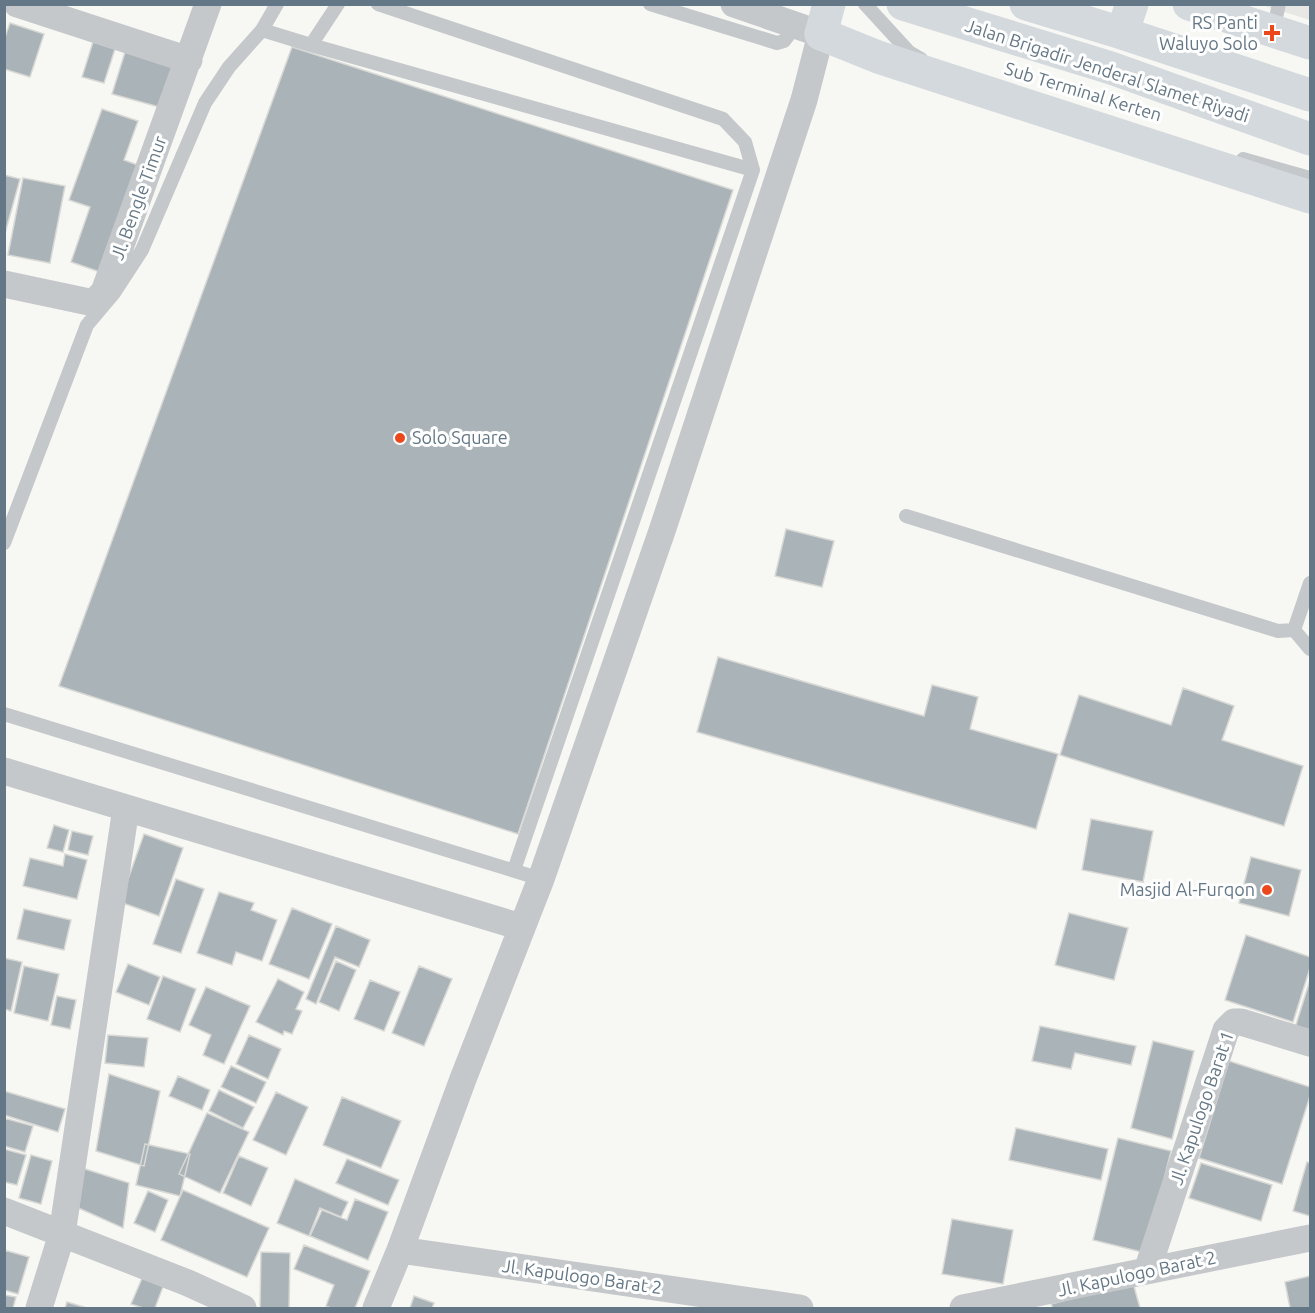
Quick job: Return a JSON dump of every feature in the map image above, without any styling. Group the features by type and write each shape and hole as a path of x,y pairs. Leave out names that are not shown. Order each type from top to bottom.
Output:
{"main road":[{"name":"Jalan Brigadir Jenderal Slamet Riyadi","path":"903,4 1112,68 1311,140"},
{"path":"1026,4 1127,19 1311,95"},
{"path":"1189,4 1276,18 1311,43"},
{"path":"815,31 878,57 1311,197"}],"street":[{"path":"16,4 189,60"},
{"name":"Jl. Bengle Timur","path":"4,284 89,302 101,297 108,284 208,4"},
{"path":"376,1308 541,879 663,528 804,100 815,31 734,4"},
{"path":"4,771 521,927"},
{"path":"39,1308 62,1234 126,807"},
{"name":"Jl. Kapulogo Barat 1","path":"1147,1272 1226,1030 1234,1022 1241,1022 1311,1043"},
{"path":"4,1211 188,1283 243,1308"},
{"name":"Jl. Kapulogo Barat 2","path":"963,1308 1311,1238"},
{"name":"Jl. Kapulogo Barat 2","path":"400,1250 800,1308"}],"lane":[{"path":"4,543 87,325 114,293 142,250 205,103 229,67 262,30 277,4"},
{"path":"311,45 338,4"},
{"path":"378,4 723,119 745,142 753,170 514,870"},
{"path":"650,4 777,43 815,31"},
{"name":"Sub Terminal Kerten","path":"865,4 909,52 932,64 1200,147"},
{"path":"262,30 753,170"},
{"path":"1233,156 1311,178"},
{"path":"906,516 1278,631 1294,630"},
{"path":"1294,630 1311,583"},
{"path":"1294,630 1311,648"},
{"path":"4,714 541,879"}],"shaded area":[{"path":"1262,5 1310,5 1310,20"}],"building":[{"path":"10,23 44,34 30,77 4,69 4,40"},
{"path":"93,42 115,49 104,83 82,77"},
{"name":"Solo Square","path":"292,47 733,190 518,834 59,686"},
{"path":"126,49 176,64 163,108 112,94"},
{"path":"102,109 138,121 124,160 143,167 103,273 71,262 90,207 69,200"},
{"path":"4,175 20,179 4,237"},
{"path":"23,178 65,186 50,263 8,255"},
{"path":"786,529 834,541 822,587 775,576"},
{"path":"718,657 924,716 932,685 978,697 970,729 1058,754 1036,829 697,732"},
{"path":"1183,688 1234,706 1222,740 1303,766 1284,826 1060,755 1079,695 1171,725"},
{"path":"1091,819 1153,831 1143,882 1082,870"},
{"path":"54,825 69,830 63,852 47,848"},
{"path":"72,831 93,836 88,855 68,850"},
{"path":"144,834 183,848 159,916 120,902"},
{"path":"65,854 87,860 77,899 23,886 30,858 63,866"},
{"path":"1251,857 1301,870 1289,916 1239,903"},
{"path":"176,879 204,889 181,953 153,944"},
{"path":"219,892 254,903 251,910 277,920 262,961 236,952 232,965 197,953"},
{"path":"292,908 332,924 309,979 269,964"},
{"path":"24,909 71,920 64,950 17,939"},
{"path":"1069,913 1128,928 1114,980 1055,965"},
{"path":"336,926 370,940 359,967 335,957 316,1004 306,999"},
{"path":"1246,935 1310,957 1310,968 1293,1022 1225,1000"},
{"path":"4,958 22,962 11,1011 4,1009"},
{"path":"336,961 356,970 339,1011 319,1002"},
{"path":"128,964 160,977 149,1005 116,992"},
{"path":"24,966 59,974 48,1021 14,1013"},
{"path":"419,966 452,979 424,1046 392,1033"},
{"path":"163,976 196,989 180,1032 147,1019"},
{"path":"278,979 304,992 296,1009 302,1011 292,1034 284,1031 283,1035 256,1022"},
{"path":"370,980 400,992 384,1031 354,1019"},
{"path":"1310,980 1310,1032 1295,1028"},
{"path":"206,987 250,1006 224,1064 203,1055 211,1035 189,1025"},
{"path":"57,996 76,1000 70,1029 51,1025"},
{"path":"1040,1026 1136,1046 1131,1065 1075,1053 1071,1069 1032,1061"},
{"path":"108,1035 148,1038 144,1067 105,1063"},
{"path":"249,1035 281,1049 268,1079 236,1064"},
{"path":"1153,1041 1194,1051 1172,1139 1131,1128"},
{"path":"1229,1061 1310,1087 1310,1096 1282,1184 1199,1158"},
{"path":"231,1066 266,1082 256,1103 221,1087"},
{"path":"109,1074 160,1091 144,1166 96,1151"},
{"path":"178,1076 210,1090 202,1110 169,1096"},
{"path":"219,1090 254,1107 243,1128 209,1111"},
{"path":"4,1091 65,1109 58,1132 4,1115"},
{"path":"276,1092 308,1107 286,1155 253,1140"},
{"path":"342,1097 401,1121 381,1168 323,1145"},
{"path":"207,1113 249,1132 220,1193 179,1174"},
{"path":"4,1118 33,1126 25,1152 4,1146"},
{"path":"1016,1128 1108,1149 1101,1180 1009,1160"},
{"path":"1118,1138 1171,1151 1146,1253 1093,1240"},
{"path":"145,1144 190,1154 180,1196 136,1185"},
{"path":"4,1149 26,1155 17,1185 4,1182"},
{"path":"31,1155 52,1161 41,1204 19,1198"},
{"path":"239,1156 268,1168 251,1206 223,1193"},
{"path":"347,1159 399,1180 388,1205 336,1183"},
{"path":"1307,1162 1310,1163 1310,1216 1293,1211"},
{"path":"1201,1163 1272,1185 1261,1221 1189,1198"},
{"path":"82,1168 129,1183 123,1228 74,1206"},
{"path":"295,1179 348,1202 341,1217 320,1208 309,1236 277,1223"},
{"path":"183,1190 269,1228 247,1277 161,1240"},
{"path":"148,1191 168,1200 155,1232 134,1223"},
{"path":"355,1199 388,1212 368,1260 310,1236 322,1210 347,1220"},
{"path":"952,1219 1013,1230 1003,1284 942,1274"},
{"path":"304,1245 370,1271 355,1308 326,1306 334,1285 294,1269"},
{"path":"4,1250 29,1257 18,1294 4,1290"},
{"path":"261,1252 290,1253 289,1308 260,1308"},
{"path":"143,1276 164,1284 155,1308 143,1308 131,1304"},
{"path":"1310,1276 1310,1308 1290,1308 1285,1282"},
{"path":"1133,1283 1140,1308 1053,1308 1051,1304"},
{"path":"4,1295 16,1297 13,1308 4,1308"},
{"path":"414,1296 434,1303 432,1308 410,1308"},
{"path":"67,1302 87,1308 65,1308"}],"place":[{"name":"RS Panti Waluyo Solo","path":"1272,33"},
{"name":"Solo Square","path":"400,438"},
{"name":"Masjid Al-Furqon","path":"1267,890"}]}
